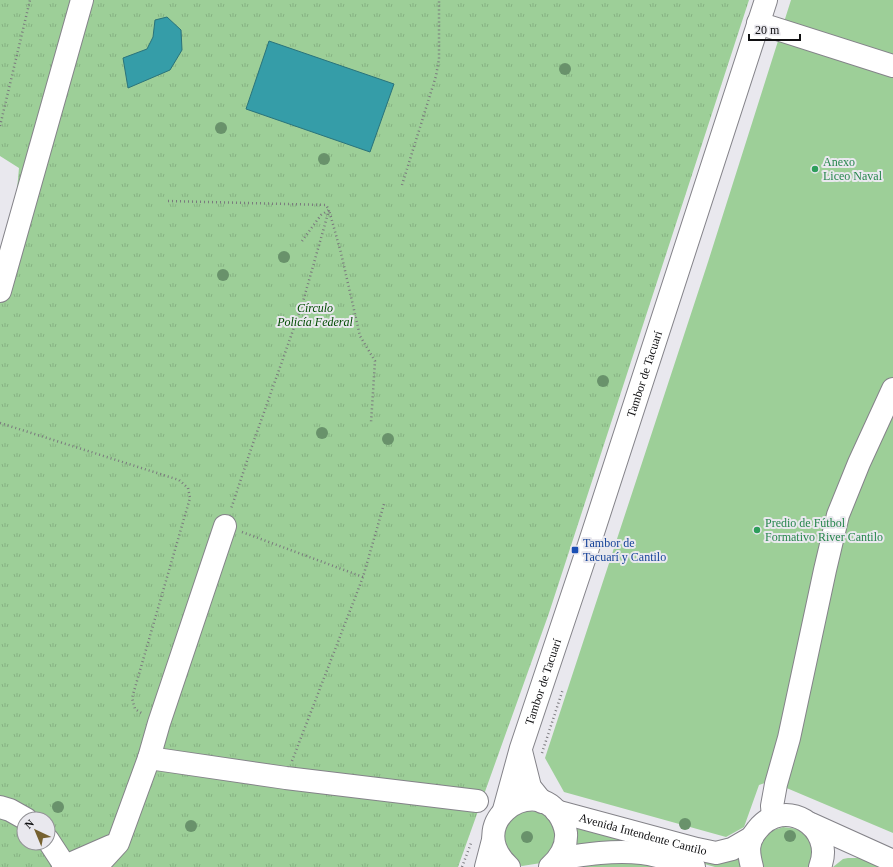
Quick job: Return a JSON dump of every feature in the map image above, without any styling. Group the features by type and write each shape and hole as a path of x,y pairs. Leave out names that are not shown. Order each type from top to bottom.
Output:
{"street":[{"path":"0,292 82,0"},
{"name":"Tambor de Tacuarí","path":"493,840 494,829 504,810 520,748 586,554 766,0"},
{"path":"758,23 893,66"},
{"path":"893,389 859,463 838,515 789,738 776,784 772,806 773,816 786,814 800,817 811,824 870,852 893,861"},
{"path":"96,867 118,843 149,758 159,724 226,526"},
{"path":"520,748 530,787 562,819 566,829 564,850 554,863"},
{"path":"149,758 286,778 477,801"},
{"name":"Avenida Intendente Cantilo","path":"504,810 513,804 532,800 697,849 716,853 732,849 751,838 760,826 773,816"},
{"path":"0,807 16,813"},
{"path":"811,824 819,835 823,848 821,864"},
{"path":"751,838 748,854 752,867"},
{"path":"486,867 493,840"},
{"path":"493,840 501,860 509,867"},
{"path":"55,851 64,866 118,843"},
{"name":"Avenida Intendente Cantilo","path":"554,863 587,854 623,852 643,853 694,867"},
{"path":"821,864 844,852 870,852"}],"path":[{"path":"0,126 30,0"},
{"path":"402,185 436,76 439,59 439,0"},
{"path":"168,201 326,205 329,210 341,253 360,336 375,361 371,423"},
{"path":"302,241 321,215 329,210"},
{"path":"329,210 302,305 253,442 226,526 363,577"},
{"path":"0,423 179,480 188,488 190,498 132,698 135,709 159,724"},
{"path":"286,778 363,577 384,504"}],"green space":[{"name":"Círculo Policía Federal","path":"0,0 749,0 549,613 458,867 0,867 0,257 15,212 19,168 0,156"},
{"name":"Predio de Fútbol Formativo River Cantilo","path":"791,0 893,0 893,833 770,781 759,785 744,827 726,837 564,792 545,758 708,262"},
{"path":"521,810 540,812 548,818 557,835 556,845 541,863 522,866 510,862 501,828"},
{"path":"570,823 737,854 743,867 715,867 690,860 570,850"},
{"path":"783,827 798,829 810,840 814,855 810,867 762,867 759,859 759,850 762,841 769,833"},
{"path":"611,858 669,867 563,867"},
{"path":"859,858 880,867 833,867 843,859"}],"water":[{"path":"167,17 181,30 182,50 170,70 128,88 123,58 147,49 153,37 155,20"},
{"path":"269,41 394,84 370,152 246,109"}],"place":[{"name":"Anexo Liceo Naval","path":"815,169"},
{"name":"Predio de Fútbol Formativo River Cantilo","path":"757,530"},
{"name":"Tambor de Tacuarí y Cantilo","path":"575,550"}]}
